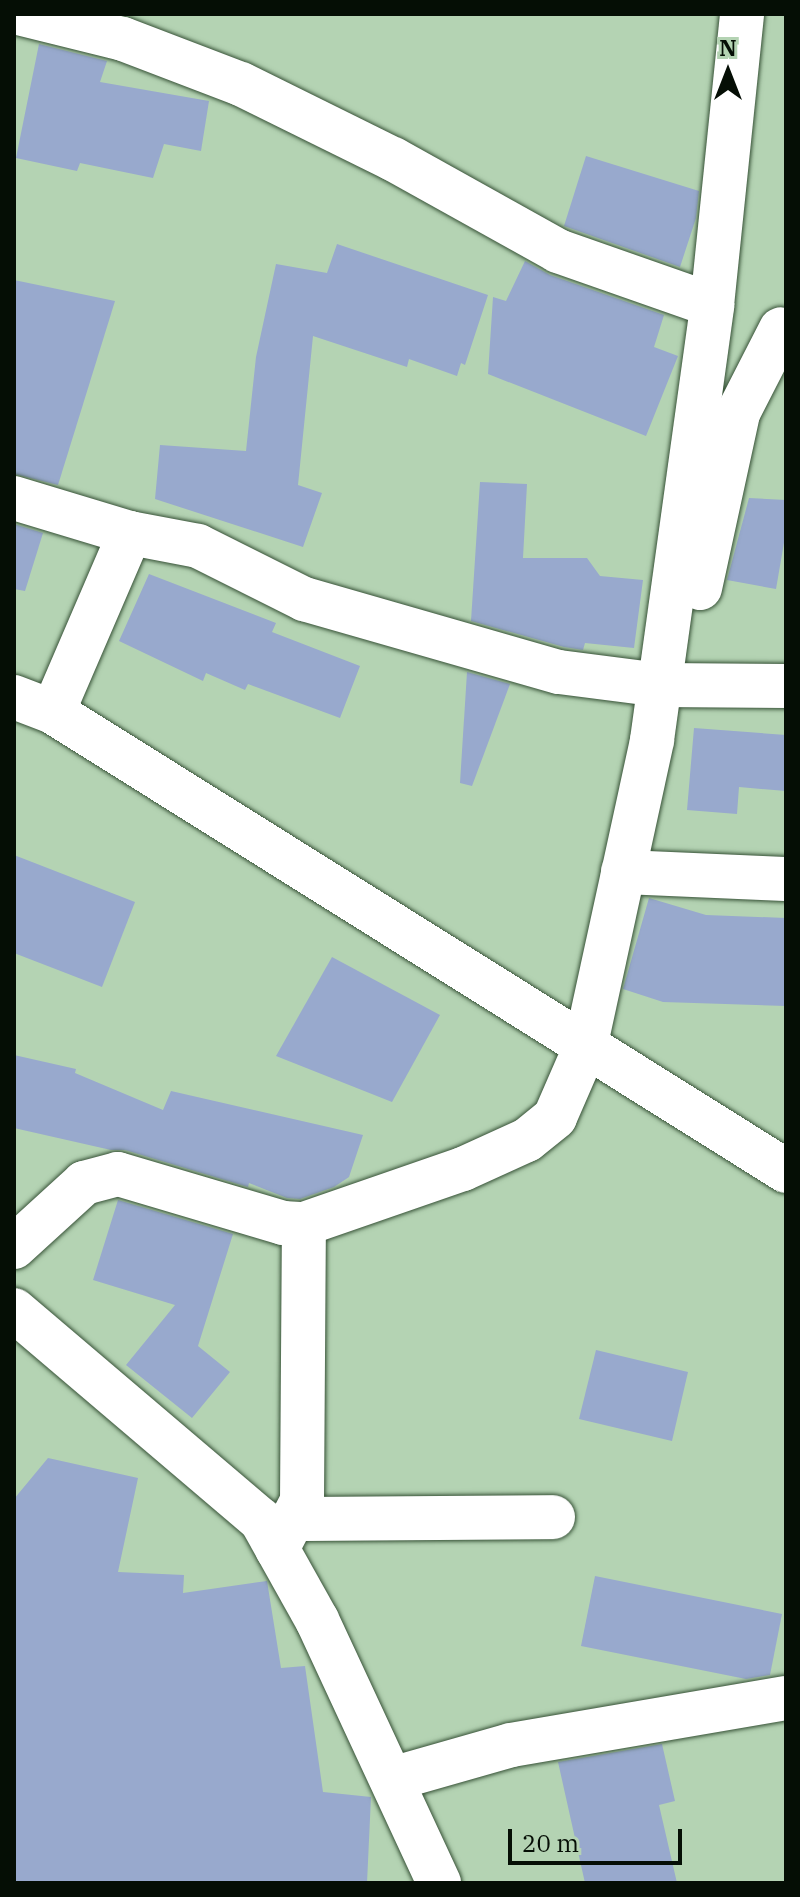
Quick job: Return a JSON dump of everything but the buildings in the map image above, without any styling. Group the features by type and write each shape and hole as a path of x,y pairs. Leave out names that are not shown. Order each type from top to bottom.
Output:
{"street":[{"path":"22,14 123,39 241,84 393,159 558,251 712,305"},
{"path":"14,1247 84,1183 118,1174 283,1223 304,1224 463,1169 527,1140 555,1117 585,1048 652,740 712,305 742,14"},
{"path":"667,635 698,599 738,413 781,329"},
{"path":"14,498 130,533 198,546 304,599 559,672 660,685 786,686"},
{"path":"130,533 33,705 786,1171"},
{"path":"623,872 786,879"},
{"path":"304,1224 302,1501 285,1534 317,1620 392,1779 426,1873"},
{"path":"14,1310 261,1520 285,1534 553,1517"},
{"path":"392,1779 511,1745 786,1698"}]}
